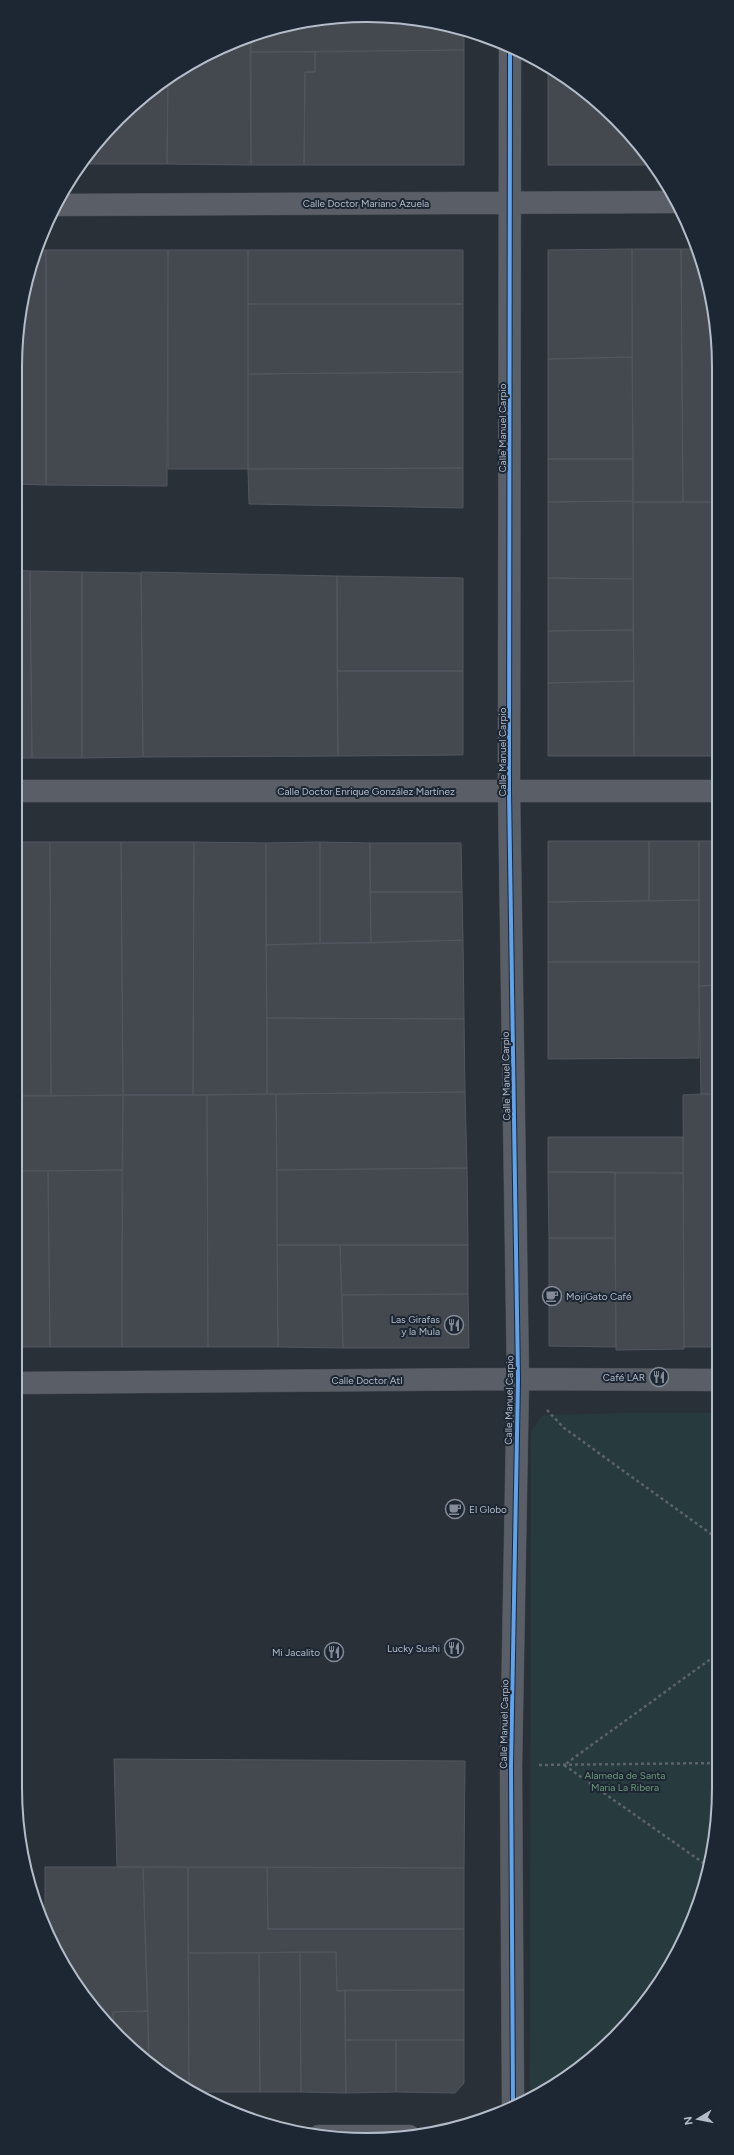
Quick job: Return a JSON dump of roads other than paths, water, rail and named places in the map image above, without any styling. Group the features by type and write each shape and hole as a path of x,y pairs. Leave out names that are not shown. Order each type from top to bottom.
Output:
{"street":[{"name":"Calle Manuel Carpio","path":"510,53 509,791 518,1379 511,1766 513,2100"},
{"name":"Calle Doctor Mariano Azuela","path":"63,205 670,202"},
{"name":"Calle Doctor Enrique González Martínez","path":"22,791 712,791"},
{"name":"Calle Doctor Atl","path":"22,1383 518,1379 712,1380"}],"place":[{"name":"MojiGato Café","path":"552,1296"},
{"name":"Las Girafas y la Mula","path":"454,1325"},
{"name":"Café LAR","path":"659,1377"},
{"name":"El Globo","path":"455,1509"},
{"name":"Lucky Sushi","path":"454,1648"},
{"name":"Mi Jacalito","path":"334,1652"}],"park label":[{"name":"Alameda de Santa Maria La Ribera","path":"625,1780"}]}
